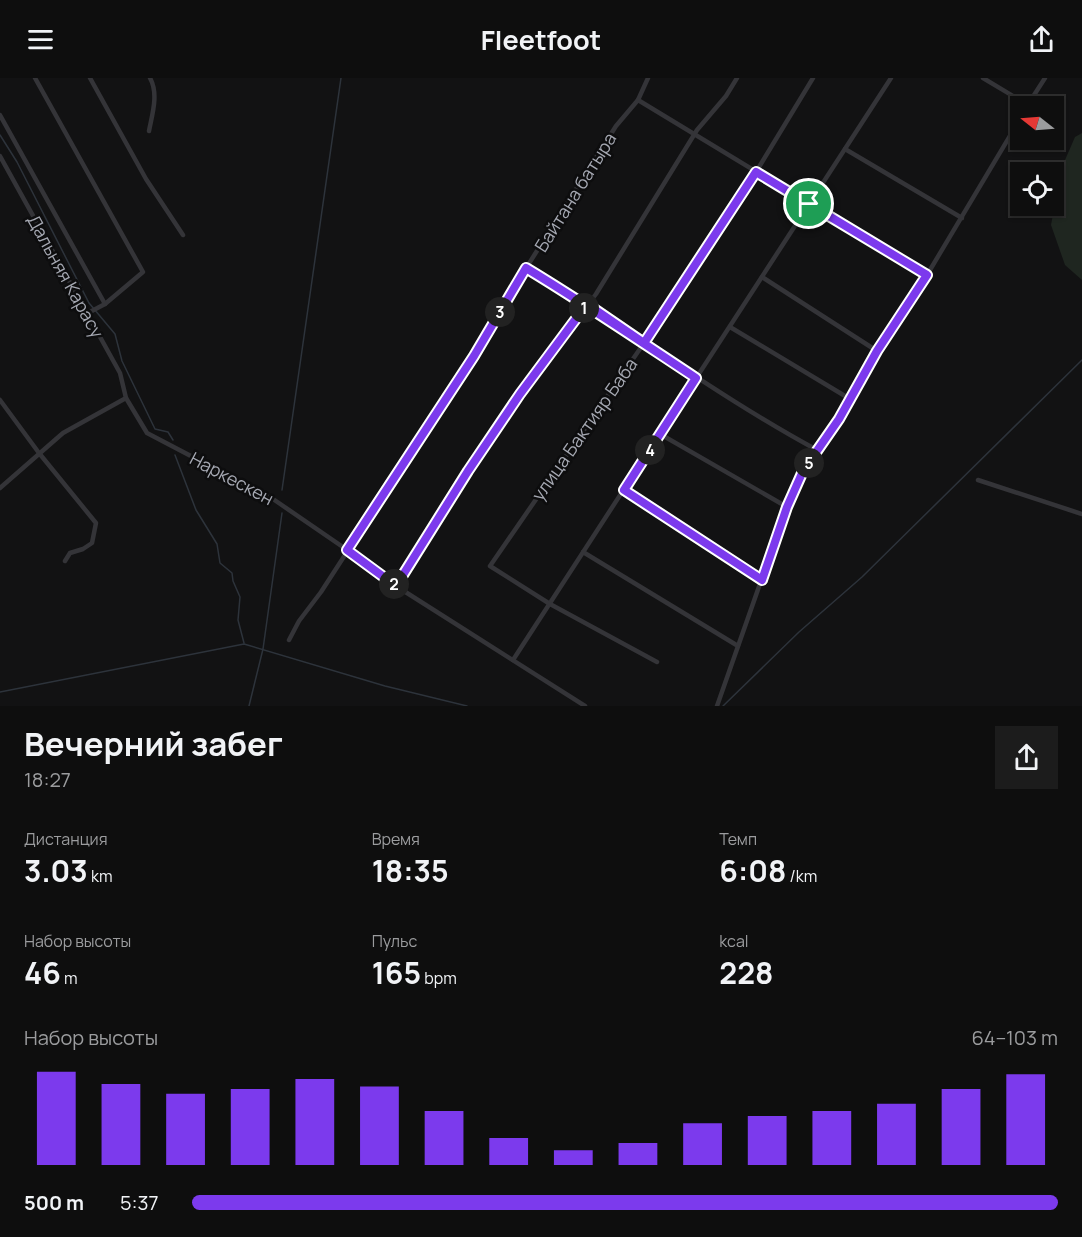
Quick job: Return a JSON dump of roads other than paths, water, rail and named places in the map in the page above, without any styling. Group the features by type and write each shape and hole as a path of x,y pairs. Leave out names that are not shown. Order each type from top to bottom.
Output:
{"street":[{"path":"35,78 143,272 103,305 88,313"},
{"path":"90,78 146,179 183,235"},
{"path":"149,131 154,104 153,83 150,78"},
{"name":"Байтана батыра","path":"289,640 299,621 474,356 526,268 616,126 638,99 648,78"},
{"path":"396,586 468,471 520,394 596,294 694,135 726,96 737,78"},
{"name":"улица Бактияр Баба","path":"550,604 490,566 644,343 756,172 813,78"},
{"path":"513,660 891,78"},
{"path":"983,78 1011,96"},
{"path":"1033,96 1045,78"},
{"path":"638,99 927,275"},
{"path":"0,115 103,305"},
{"path":"718,703 787,507 803,471 927,275 1010,136"},
{"path":"845,149 962,218"},
{"name":"Дальняя Карасу","path":"0,156 120,373 126,398"},
{"path":"526,268 587,304 775,428 818,450"},
{"path":"762,277 877,351"},
{"path":"730,327 850,399"},
{"path":"0,488 63,433 126,398"},
{"name":"Наркескен","path":"126,398 147,433 273,499 396,586 585,706"},
{"path":"0,400 39,453 96,523 92,543 84,549 70,552 65,561"},
{"path":"660,434 787,507"},
{"path":"978,480 1082,514"},
{"path":"624,490 762,580"},
{"path":"583,552 738,646"},
{"path":"550,604 657,662"}],"waterway":[{"path":"282,490 341,78"},
{"path":"0,135 17,162 89,303 115,334 122,361 155,429 168,432 173,440"},
{"path":"723,706 799,632 862,577 1082,360"},
{"path":"175,455 196,510 217,544 220,563 232,573 240,597 238,620 244,643"},
{"path":"249,706 263,649 282,513"},
{"path":"0,692 244,644 385,686 467,706"}]}
